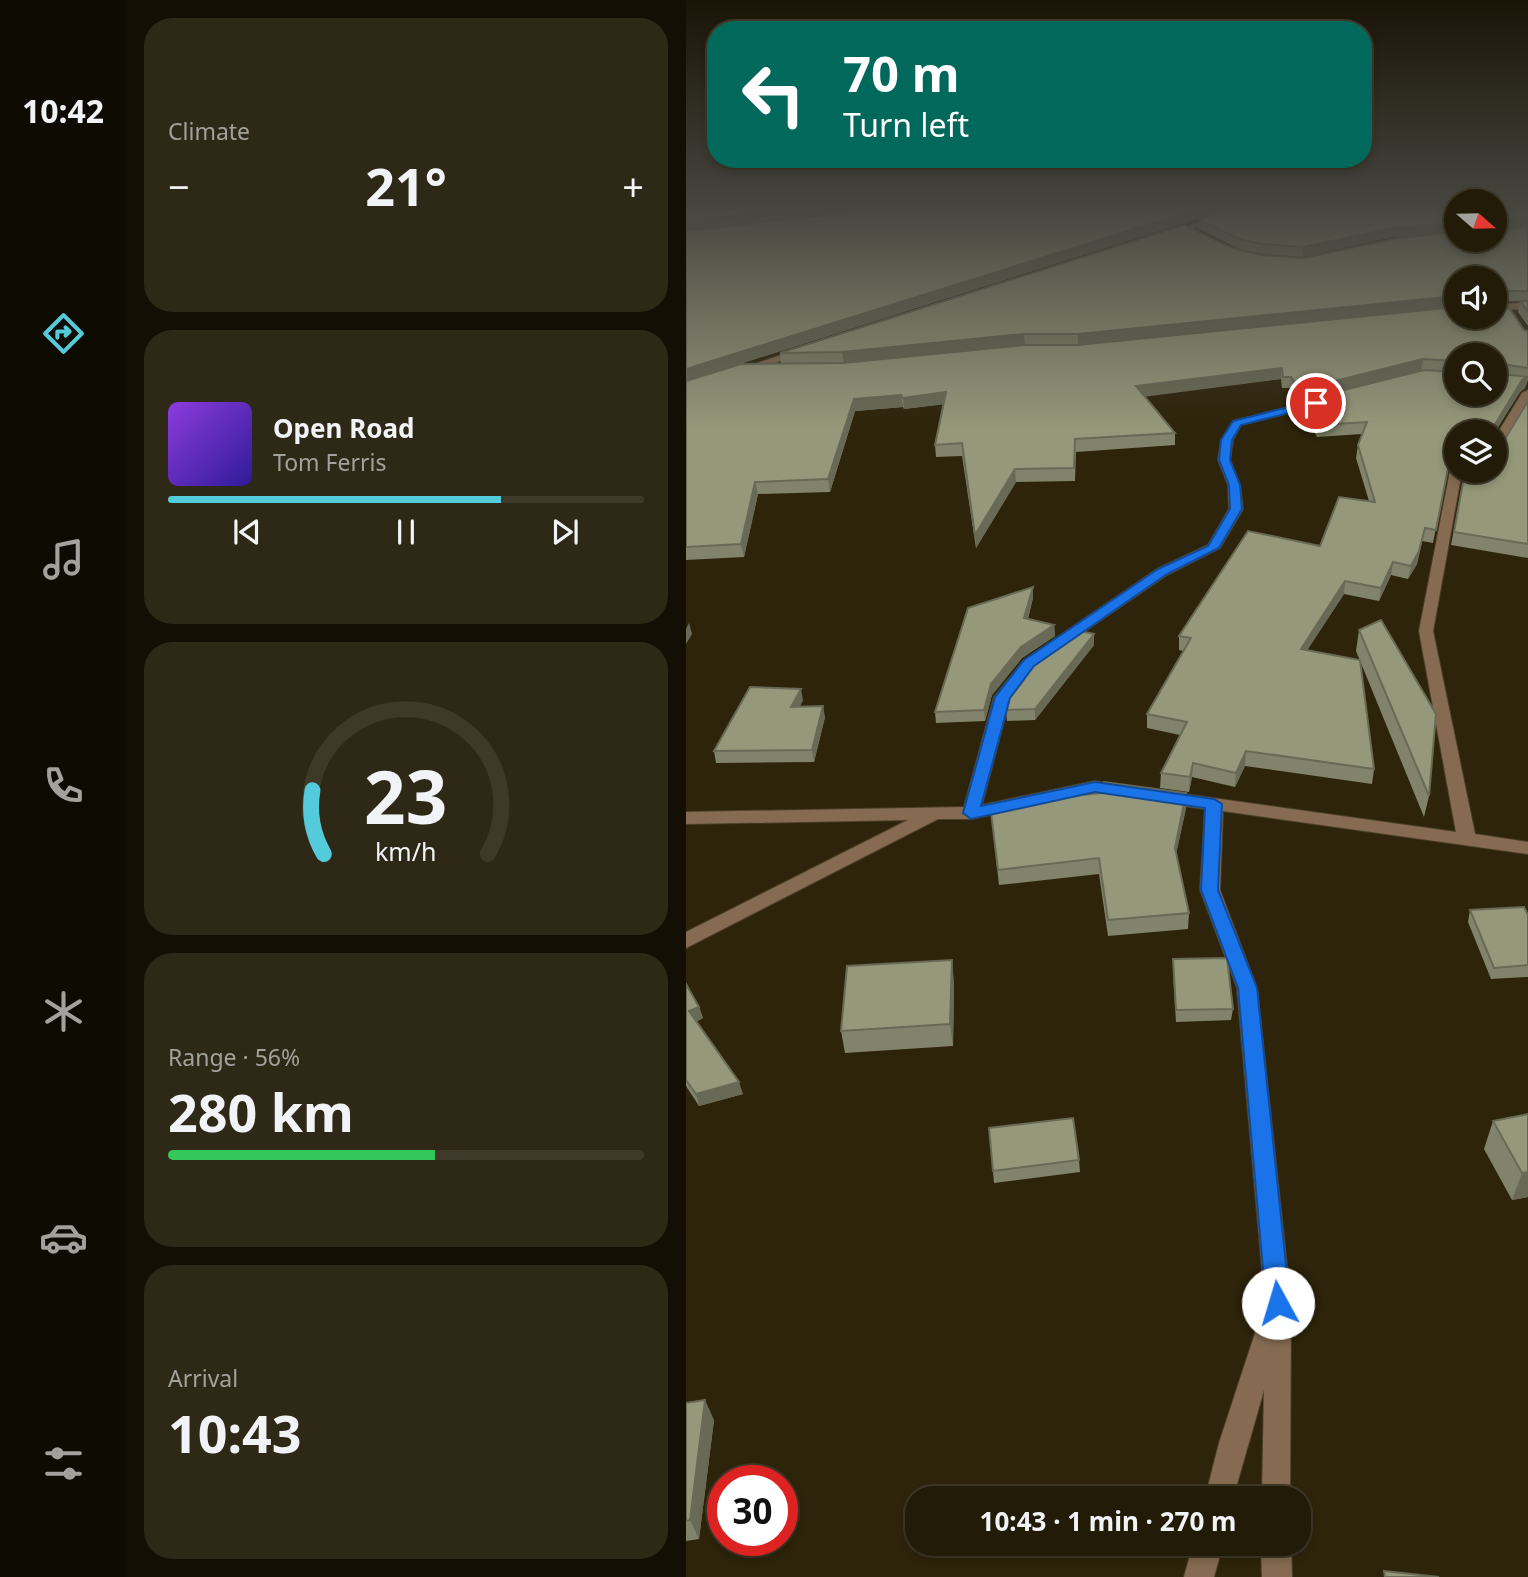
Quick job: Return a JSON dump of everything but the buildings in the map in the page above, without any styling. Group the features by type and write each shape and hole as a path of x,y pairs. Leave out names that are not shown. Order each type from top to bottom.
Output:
{"street":[{"path":"1507,307 1528,306"},
{"path":"1507,312 1514,316"},
{"path":"781,370 737,372 807,350"},
{"path":"1507,428 1528,393"},
{"path":"971,813 1002,697 1029,663 1162,572 1213,548 1236,509 1234,485 1224,460 1227,440 1237,423 1343,396"},
{"path":"1454,483 1426,631 1467,840"},
{"path":"686,818 971,813 1095,787 1528,848"},
{"path":"1214,804 1210,890 1247,988 1278,1303 1276,1486"},
{"path":"686,942 935,814"},
{"path":"1222,1486 1233,1443 1278,1303"},
{"path":"1199,1577 1205,1556"},
{"path":"1276,1556 1277,1577"}],"route":[{"path":"1278,1303 1247,988 1210,890 1214,804 1095,787 971,813 1002,697 1029,663 1162,572 1213,548 1236,509 1234,485 1224,460 1227,440 1237,423 1316,403"}]}
